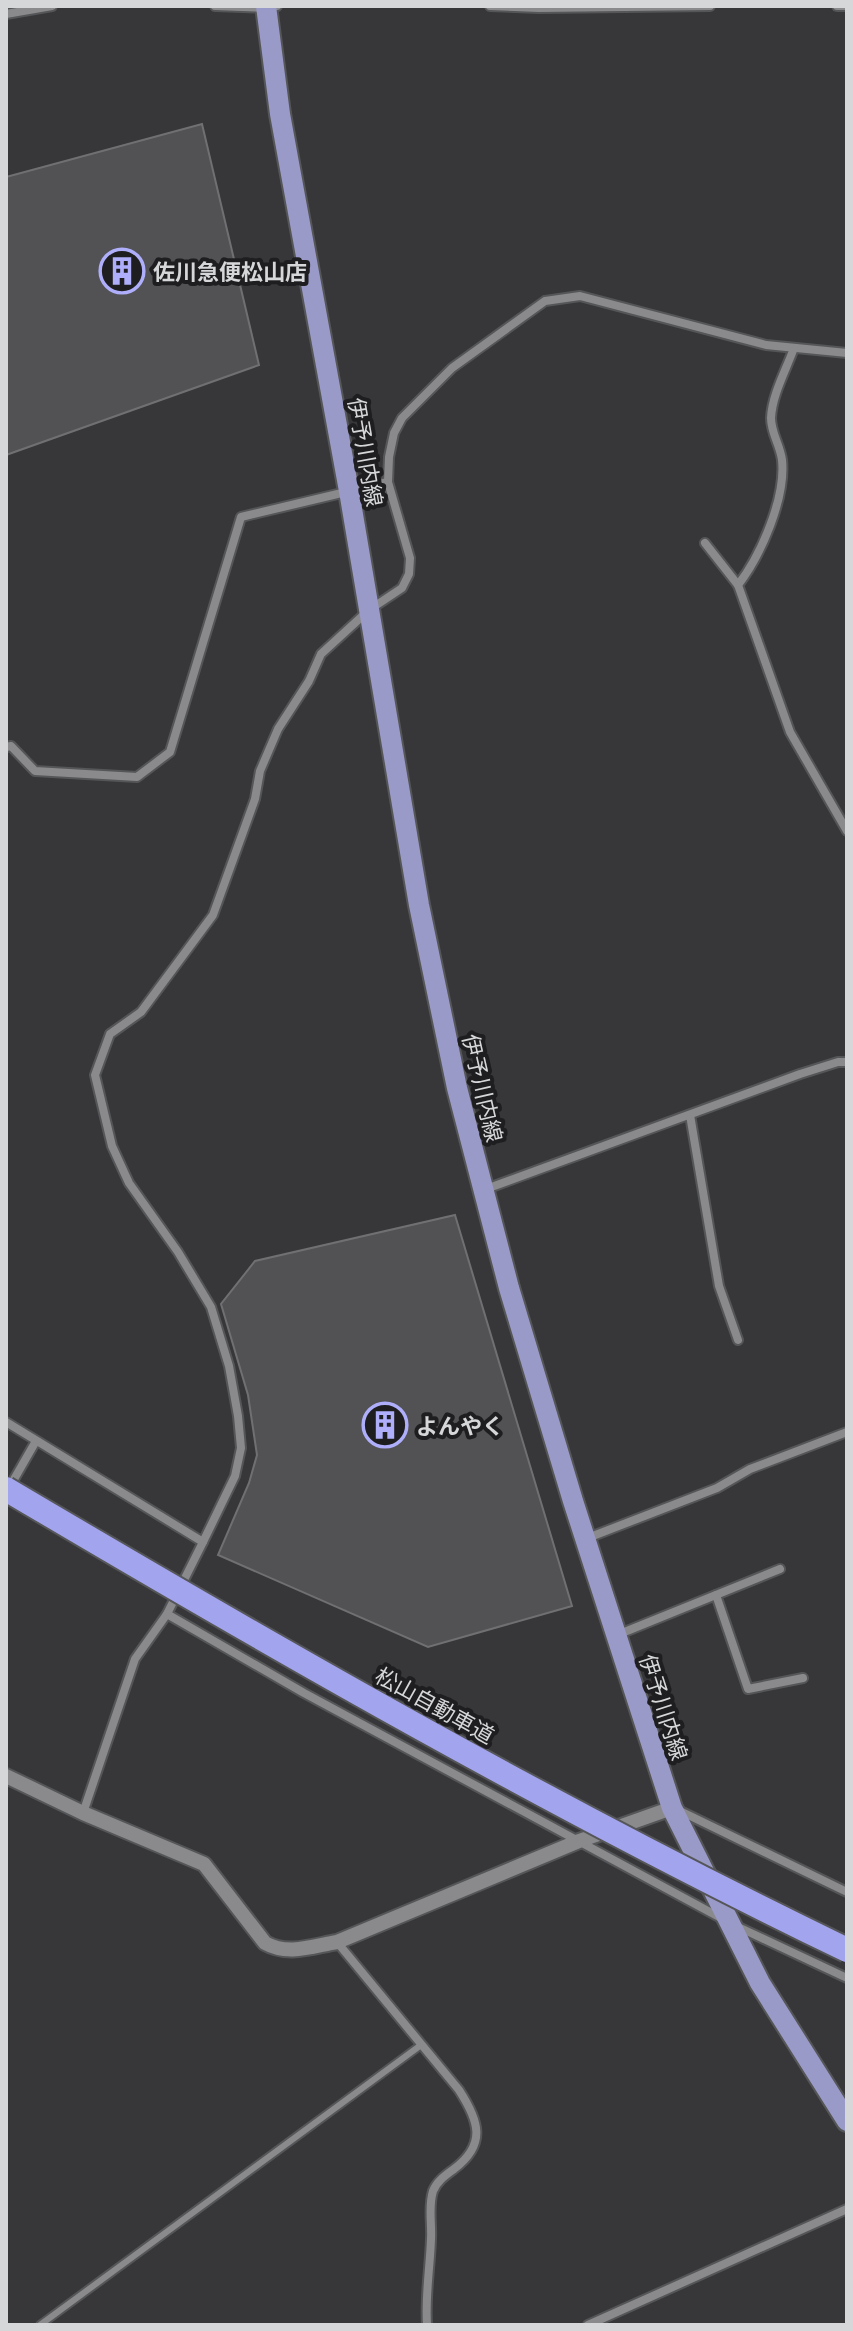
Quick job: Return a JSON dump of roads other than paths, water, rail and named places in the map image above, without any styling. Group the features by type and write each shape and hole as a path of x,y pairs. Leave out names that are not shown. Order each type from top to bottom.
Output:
{"highway":[{"name":"松山自動車道","path":"6,1491 215,1613 527,1786 847,1950"}],"main road":[{"name":"伊予川内線","path":"270,7 280,114 349,491 419,905 457,1088 513,1302 672,1808 760,1983 847,2121"}],"street":[{"path":"6,14 52,6"},
{"path":"215,6 270,7"},
{"path":"490,6 710,6"},
{"path":"837,6 847,6"},
{"path":"83,1813 135,1659 167,1614 235,1476 241,1448 229,1366 211,1307 178,1252 129,1183 104,1119 95,1075 110,1034 141,1012 213,915 255,799 260,771 278,729 309,681 321,654 369,610 402,588 409,574 410,558 388,482 394,433 402,418 452,368 545,301 580,296 766,345 847,353"},
{"path":"738,585 755,563 765,541 781,481 782,458 771,420 773,404 794,348"},
{"path":"6,747 11,746 35,771 137,777 170,752 241,517 388,482"},
{"path":"705,543 738,585 790,732 847,831"},
{"path":"483,1190 800,1074 847,1062"},
{"path":"690,1115 719,1286 738,1340"},
{"path":"6,1422 203,1542"},
{"path":"585,1539 717,1488 750,1469 847,1432"},
{"path":"6,1491 36,1441"},
{"path":"616,1636 780,1569"},
{"path":"716,1595 748,1689 803,1678"},
{"path":"167,1614 304,1693 729,1922 847,1978"},
{"path":"6,1776 83,1813 204,1864 265,1943 277,1950 297,1950 337,1942 579,1841 672,1808 847,1892"},
{"path":"337,1942 473,2112 476,2144 467,2159 435,2186 430,2203 432,2237 427,2325"},
{"path":"588,2325 847,2209"}],"lane":[{"path":"40,2325 421,2045"}],"place":[{"name":"佐川急便松山店","path":"122,271"},
{"name":"よんやく","path":"385,1425"}]}
